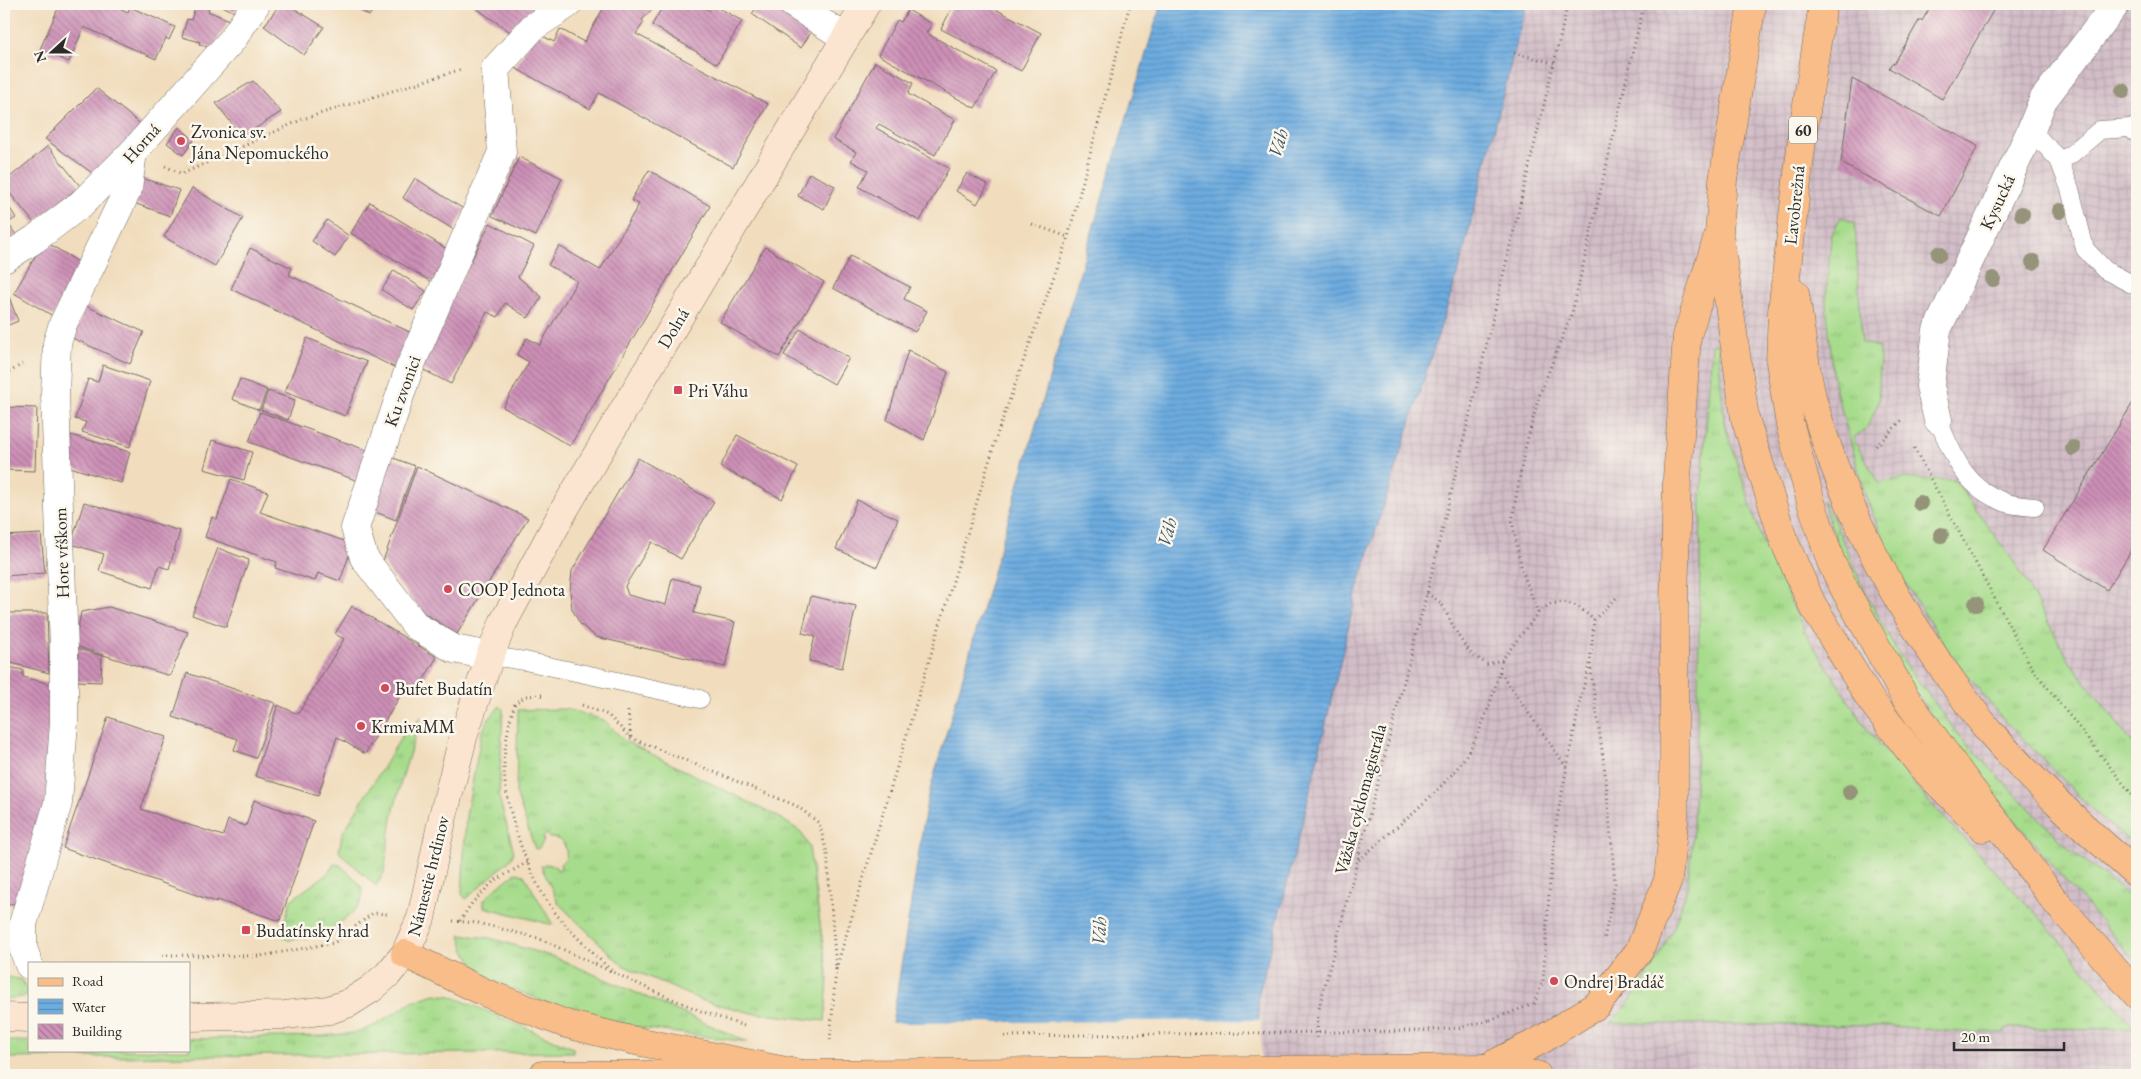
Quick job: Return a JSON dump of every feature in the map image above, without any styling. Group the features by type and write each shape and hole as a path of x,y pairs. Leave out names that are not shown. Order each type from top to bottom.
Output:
{"main road":[{"name":"Dolná","path":"490,656 503,623 523,583 564,510 866,4"},
{"path":"1486,1068 1543,1039 1597,1005 1639,951 1668,880 1674,821 1674,608 1677,478 1687,336 1719,232 1724,171 1752,4"},
{"name":"Ľavobrežná","path":"1789,257 1803,130 1823,4"},
{"path":"1719,232 1745,418 1784,541 1812,604 1870,699 1922,767 2056,901"},
{"path":"1789,257 1804,363 1813,400 1838,474 1875,556 1896,597 1928,647 1989,731 2048,795 2137,874"},
{"path":"1789,257 1782,311 1782,371 1790,425 1811,502 1831,562 1863,625 1905,697 1968,786 2056,901 2137,995"},
{"name":"Námestie hrdinov","path":"190,1017 285,1015 329,1010 349,1003 370,989 388,974 406,954 421,918 443,816 464,734 490,656"},
{"path":"406,954 486,993 566,1024 631,1040 801,1074"},
{"path":"4,1017 28,1018"},
{"path":"543,1075 1486,1068 1537,1075"}],"street":[{"name":"Horná","path":"4,259 35,239 81,204 134,152 232,40 256,4"},
{"path":"496,69 533,27 556,14 568,4"},
{"path":"793,4 846,38"},
{"name":"Kysucká","path":"1938,420 1930,386 1937,330 2031,130 2043,100 2116,4"},
{"name":"Ku zvonici","path":"490,656 454,649 416,626 364,558 356,528 409,369 502,152 496,69"},
{"name":"Hore vŕškom","path":"28,962 23,948 23,924 58,803 64,722 64,650 55,395 57,343 62,324 128,189 134,152"}],"lane":[{"path":"2059,160 2069,156 2100,130 2130,128 2137,134"},
{"path":"2031,130 2055,158 2059,160 2070,190 2085,249 2105,270 2132,284 2137,284"},
{"path":"1938,420 1962,471 1977,489 2006,503 2035,507"},
{"path":"490,656 525,661 700,699"}],"path":[{"path":"836,969 998,432 1068,237 1130,4"},
{"name":"Vážska cyklomagistrála","path":"1318,1012 1427,593 1568,4"},
{"path":"1538,613 1522,570 1512,522 1524,453 1539,396 1572,313 1644,4"},
{"path":"1514,53 1554,63"},
{"path":"134,152 182,174 303,119 459,69 496,69"},
{"path":"1032,224 1068,237"},
{"path":"1914,448 2032,668 2137,801"},
{"path":"1427,593 1441,603 1459,637 1471,654 1487,664 1502,660"},
{"path":"1534,1004 1544,981 1550,880 1557,818 1581,696 1590,664 1594,620 1618,597"},
{"path":"1358,860 1424,802 1455,771 1479,731 1502,660 1538,613 1550,604 1562,602 1578,606 1594,620"},
{"path":"1590,664 1606,779 1615,883 1602,946"},
{"path":"1500,671 1567,768"},
{"path":"544,695 526,696 515,703 504,766 506,794 528,862 552,909 574,934 614,973"},
{"path":"578,704 608,715 631,738 796,806 819,823 827,853 836,969 830,1046"},
{"path":"528,862 494,881 472,904 460,922 478,923 538,938 701,1011 751,1028"},
{"path":"162,955 260,956 334,943 373,913"},
{"path":"1003,1036 1421,1031 1459,1028 1490,1020 1543,1000"},
{"path":"823,1039 833,1039"}],"shaded area":[{"path":"1526,4 2137,4 2137,1075 1259,1075 1258,997 1304,816 1358,586 1459,269"}],"green space":[{"path":"1841,217 1855,223 1862,343 1880,347 1879,401 1867,428 1853,438 1879,483 1902,478 1955,480 2018,568 2070,662 2137,749 2137,846 2102,819 2002,718 1948,651 1897,570 1867,500 1834,384 1826,301 1831,235"},
{"path":"1712,344 1718,345 1724,423 1762,540 1806,634 1864,725 1930,803 2042,920 2135,1029 2006,1028 2003,1033 1956,1032 1891,1026 1610,1023 1626,1007 1654,966 1675,925 1687,888 1692,844 1697,750 1701,497"},
{"path":"1822,501 1833,518 1863,588 1898,653 1959,736 2069,849 2137,902 2137,963 2063,878 1950,742 1891,655 1854,587"},
{"path":"500,706 503,709 499,797 514,852 511,859 466,899 462,894 466,816 482,732 488,720"},
{"path":"566,709 604,720 625,741 777,816 801,832 809,847 828,978 825,1021 752,1013 700,1000 622,965 559,904 541,866 546,864 555,866 557,870 561,868 560,864 566,858 565,846 557,839 549,838 547,834 543,837 544,840 539,848 535,849 516,793 518,710"},
{"path":"421,717 392,818 384,873 376,886 339,852 342,834 402,736"},
{"path":"334,864 340,865 361,887 360,903 354,911 336,925 308,938 288,940 274,930 284,923 291,900 327,874"},
{"path":"516,873 524,875 553,925 484,907 484,900 497,887"},
{"path":"460,935 490,938 557,958 748,1042 648,1029 590,1017 542,1001 494,981 476,967 465,951"},
{"path":"4,976 22,980 28,994 26,997 4,999"},
{"path":"435,994 451,996 573,1048 573,1052 4,1058 4,1041 28,1041 28,1052 190,1052 190,1039 324,1036 354,1033 376,1025 412,1002"}],"water":[{"name":"Váh","path":"1161,4 1526,4 1459,269 1358,586 1304,816 1258,997 1259,1075 884,1075 927,800 1088,245"}],"pier":[{"path":"1261,1020 1261,1075 881,1075 890,1023"}],"building":[{"path":"60,4 111,4 128,12 130,7 175,27 169,40 166,38 156,59 84,27 69,62 40,49"},
{"path":"196,4 209,7 208,11 229,20 212,49 199,44 200,42 182,37 187,19 191,20"},
{"path":"219,4 240,4 234,12"},
{"path":"280,4 287,4 324,27 304,55 264,26"},
{"path":"350,4 377,4 369,16"},
{"path":"474,4 547,4 516,36 473,6"},
{"path":"606,4 657,4 642,20 644,22 636,34 768,104 733,167 599,93 590,109 515,68 535,32 554,42 560,29 584,42"},
{"path":"664,4 698,4 710,11 714,5 742,21 717,64 652,25"},
{"path":"759,4 777,4 813,29 801,48 752,14"},
{"path":"954,4 986,4 1041,33 1021,71 941,29"},
{"path":"1932,4 1997,4 1942,99 1889,68 1892,63 1894,64 1920,19 1922,21"},
{"path":"908,10 932,24 926,33 996,71 975,108 878,55 897,20 901,22"},
{"path":"875,62 913,83 908,94 955,120 935,155 879,124 876,128 949,168 920,221 859,187 868,170 851,161 856,152 833,139"},
{"path":"1852,79 1978,146 1941,216 1841,163"},
{"path":"253,81 281,112 242,137 216,103"},
{"path":"96,88 144,127 95,175 45,139"},
{"name":"Zvonica sv. Jána Nepomuckého","path":"179,127 194,140 183,155 167,143"},
{"path":"48,146 80,186 34,223 4,186 4,182"},
{"path":"519,157 562,178 536,236 492,216"},
{"path":"649,170 710,206 570,446 503,407 529,362 517,355 527,338 540,345 577,281 548,265 559,246 600,270 639,204 631,200"},
{"path":"809,173 835,186 824,209 798,196"},
{"path":"967,173 988,185 977,204 956,191"},
{"path":"142,178 179,190 170,216 131,202"},
{"path":"415,178 465,210 454,230 403,198"},
{"path":"192,188 243,218 215,266 164,237"},
{"path":"4,199 16,218 8,223 16,235 4,243"},
{"path":"370,202 452,252 433,283 351,233"},
{"path":"327,220 349,236 335,257 312,241"},
{"path":"490,223 534,246 518,277 542,297 528,318 505,303 498,317 487,312 451,384 418,367"},
{"path":"44,241 84,265 53,316 14,293"},
{"path":"765,247 824,282 779,357 720,322"},
{"path":"250,248 292,268 289,275 416,335 400,370 231,289"},
{"path":"850,256 910,287 904,299 927,311 915,332 833,288"},
{"path":"394,270 426,291 413,310 382,290"},
{"path":"4,284 18,321 4,327"},
{"path":"86,306 144,332 130,364 72,338"},
{"path":"800,329 849,358 834,384 784,355"},
{"path":"307,338 367,362 345,416 285,392"},
{"path":"908,350 948,372 924,440 887,420"},
{"path":"103,365 150,381 130,447 82,432 86,422 75,419 88,379 98,382"},
{"path":"240,379 267,390 259,410 232,399"},
{"path":"268,391 295,400 288,420 261,410"},
{"path":"2137,396 2137,541 2107,590 2043,550"},
{"path":"4,407 37,408 35,471 4,470"},
{"path":"260,412 372,452 361,482 249,442"},
{"path":"71,435 130,452 121,483 70,467"},
{"path":"737,435 798,467 782,499 720,467"},
{"path":"212,440 252,452 244,480 204,469"},
{"path":"388,456 415,466 396,520 370,510"},
{"path":"638,458 714,502 681,559 652,542 625,586 628,595 666,605 672,578 700,585 694,613 735,622 725,667 596,637 580,624 572,609 570,591 572,571"},
{"path":"417,466 528,518 457,634 424,613 393,577 383,561"},
{"path":"231,479 268,492 260,512 353,544 340,581 318,573 315,581 275,568 277,562 205,537 212,517 217,519"},
{"path":"857,500 898,519 877,567 836,549"},
{"path":"84,502 180,531 169,569 159,566 152,588 99,571 104,554 71,544"},
{"path":"41,534 45,573 4,576 4,536"},
{"path":"218,548 249,560 226,627 192,615"},
{"path":"811,596 856,606 842,668 809,661 815,636 802,633"},
{"path":"352,606 437,657 418,689 408,683 365,754 337,737 318,796 255,776 278,705 298,714 344,639 335,634"},
{"path":"109,607 188,632 170,676 75,646 81,612"},
{"path":"4,613 47,613 49,673 4,661"},
{"path":"75,648 102,656 101,682 74,681"},
{"path":"9,667 23,670 23,677 51,684 55,727 43,821 15,903 4,906 4,673 7,674"},
{"path":"187,673 275,703 256,758 234,750 238,739 173,717"},
{"path":"108,717 166,737 141,809 223,836 228,820 246,826 254,800 314,821 280,921 217,900 216,902 63,848"}],"place":[{"name":"Zvonica sv. Jána Nepomuckého","path":"181,141"},
{"name":"Pri Váhu","path":"678,390"},
{"name":"COOP Jednota","path":"448,589"},
{"name":"Bufet Budatín","path":"385,688"},
{"name":"KrmivaMM","path":"361,726"},
{"name":"Budatínsky hrad","path":"246,930"},
{"name":"Ondrej Bradáč","path":"1554,981"}]}
